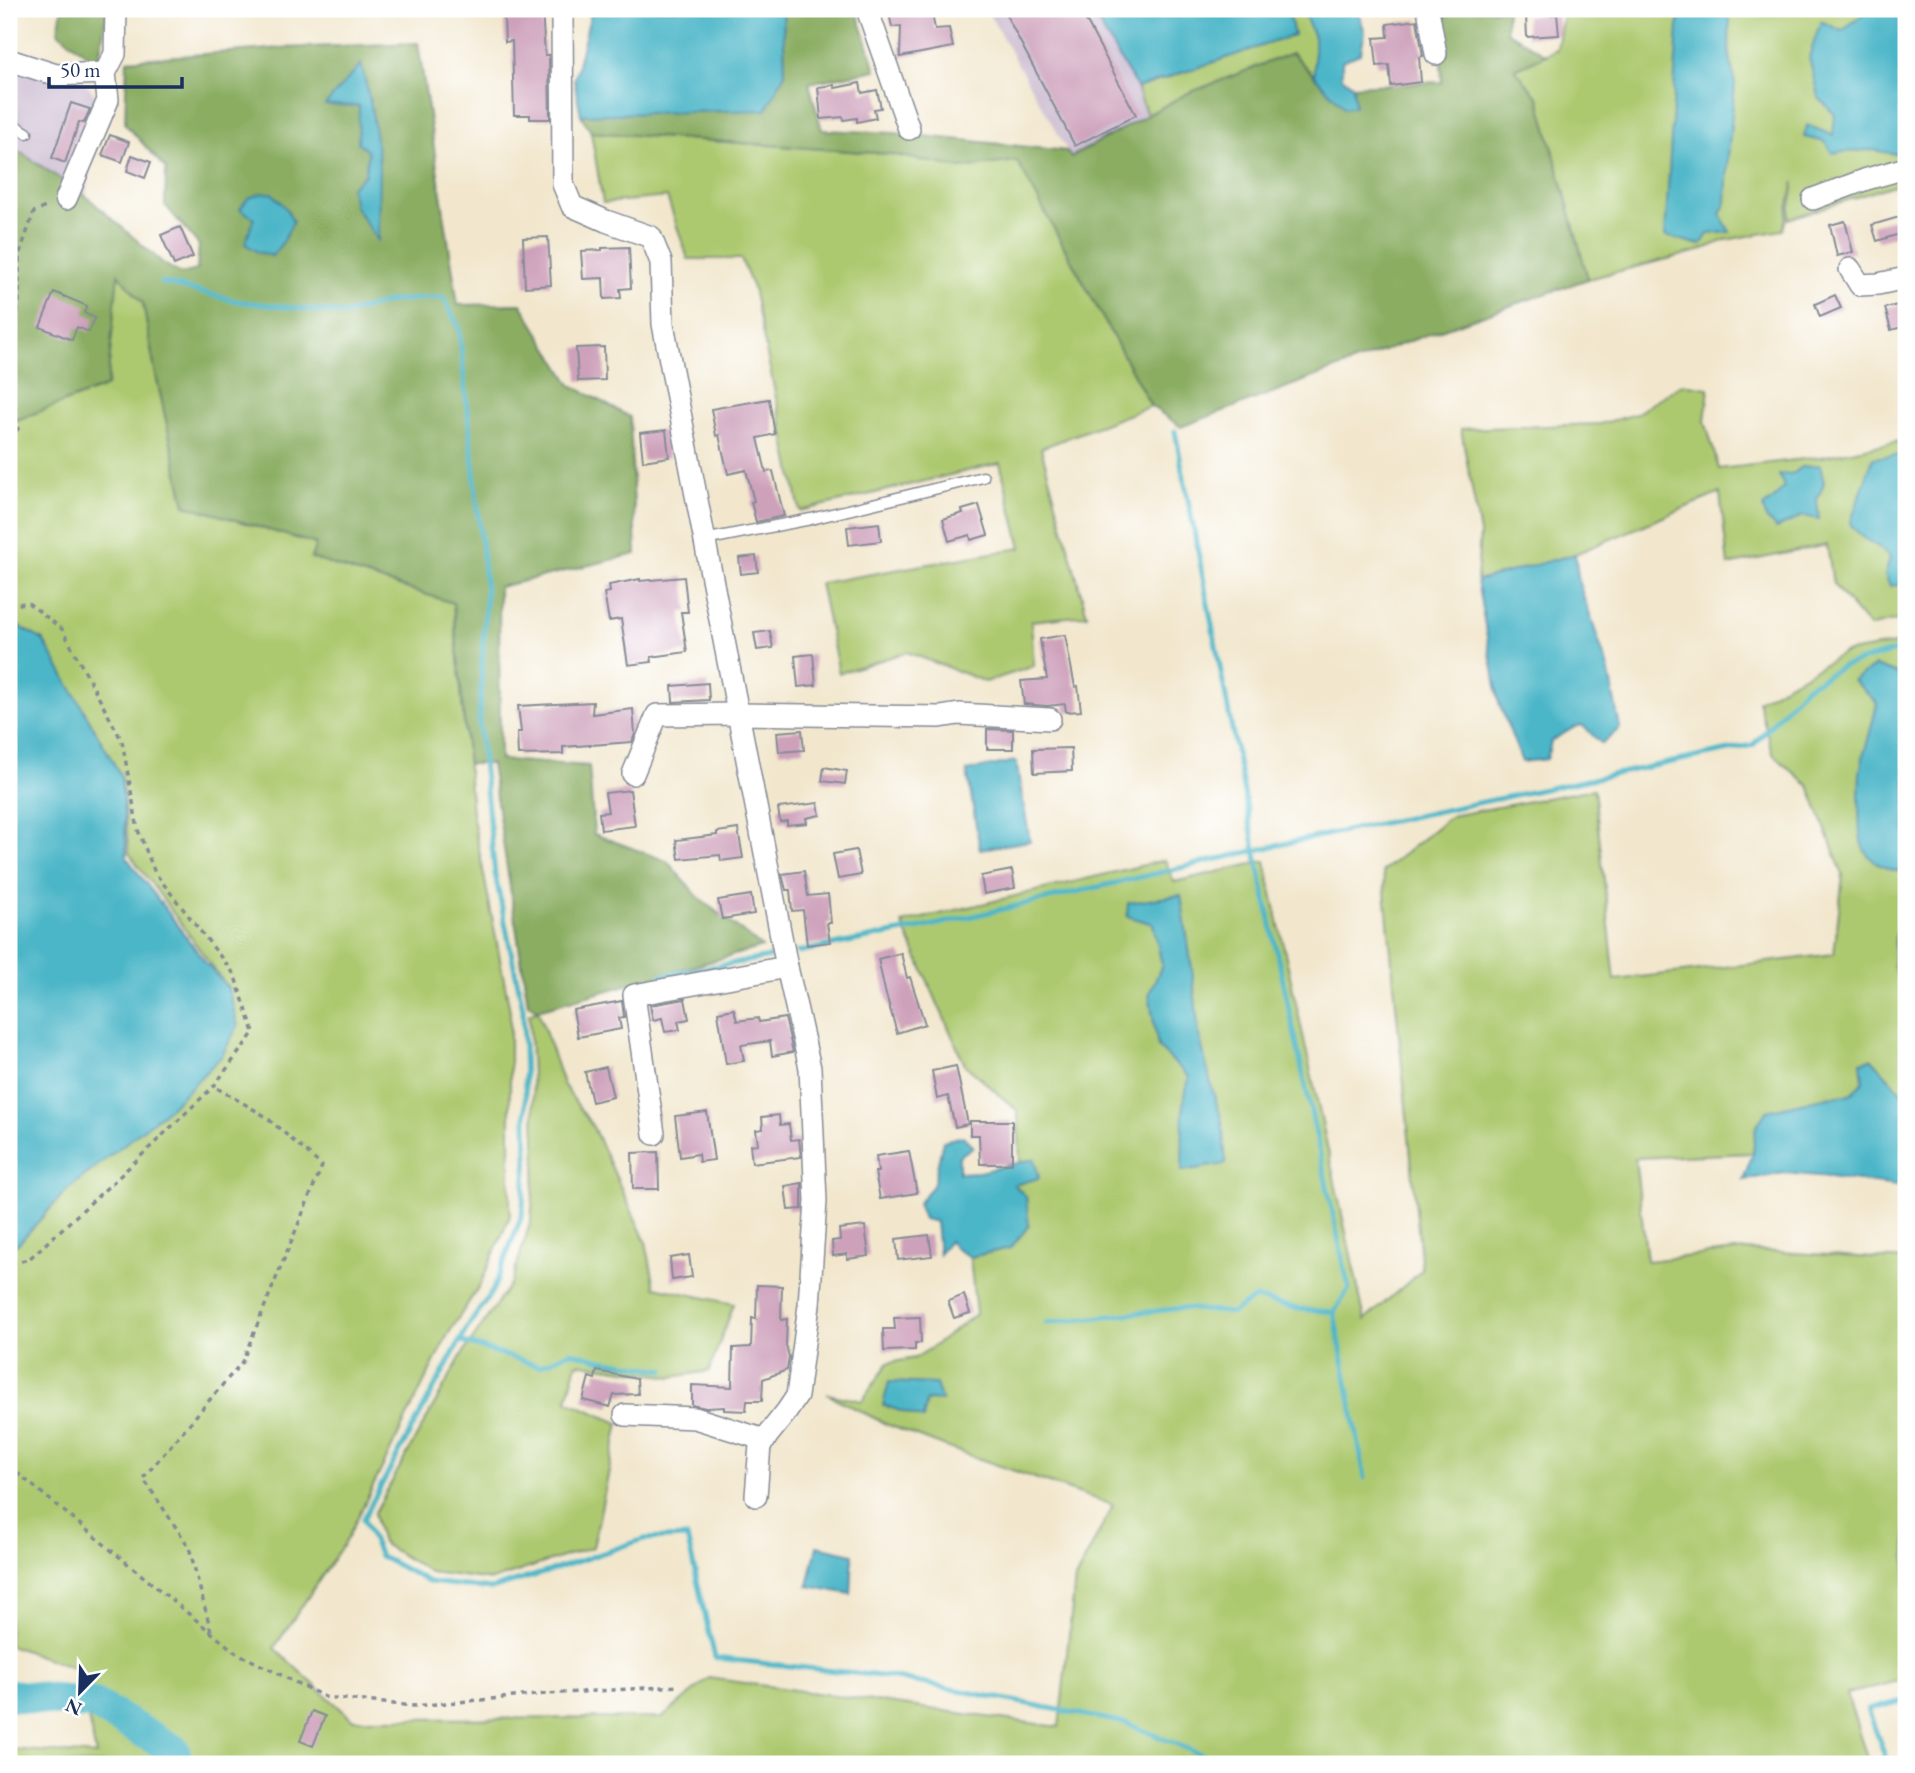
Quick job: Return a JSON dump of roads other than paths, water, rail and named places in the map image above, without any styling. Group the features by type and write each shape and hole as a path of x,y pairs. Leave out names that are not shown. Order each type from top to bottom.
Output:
{"street":[{"path":"66,199 108,100 105,73 115,54 116,9"},
{"path":"562,9 563,184 572,206 651,237 662,262 663,324 787,967 810,1068 817,1201 809,1305 797,1396 760,1445 756,1496"},
{"path":"867,9 909,129"},
{"path":"1428,9 1436,54"},
{"path":"9,60 56,75 105,73"},
{"path":"1812,199 1867,179 1906,169"},
{"path":"1850,269 1860,285 1906,278"},
{"path":"633,774 657,715 940,717 959,714 1051,719"},
{"path":"654,1134 634,995 787,967"},
{"path":"625,1415 695,1418 765,1440"}],"lane":[{"path":"9,122 27,133"},
{"path":"704,540 811,519 982,477"}],"water":[{"path":"592,9 783,9 785,73 766,110 581,115 574,80"},
{"path":"1126,9 1288,9 1294,35 1137,88 1095,17"},
{"path":"1302,9 1357,9 1365,32 1360,54 1342,61 1342,77 1353,86 1355,106 1345,108 1314,76 1314,37"},
{"path":"1679,9 1730,9 1729,53 1735,84 1726,203 1720,214 1730,232 1708,234 1701,245 1665,236"},
{"path":"1906,9 1906,147 1896,154 1871,150 1832,153 1825,142 1804,137 1807,125 1833,135 1835,115 1818,97 1809,57 1821,21 1842,31 1868,10 1897,12"},
{"path":"361,64 371,105 379,160 378,241 355,206 351,187 365,175 368,152 358,143 359,106 325,105"},
{"path":"272,193 286,208 293,222 272,256 245,244 254,218 240,209 248,198"},
{"path":"1906,454 1906,584 1890,586 1885,575 1890,557 1863,538 1850,524 1873,458"},
{"path":"1820,465 1824,483 1817,500 1819,519 1802,516 1776,529 1766,518 1763,507 1784,487 1779,475 1794,473 1802,467"},
{"path":"1575,554 1579,583 1608,668 1620,728 1602,744 1582,725 1575,727 1551,741 1547,759 1522,762 1499,703 1477,581"},
{"path":"9,621 43,640 73,691 121,776 127,858 228,988 238,1026 221,1057 173,1105 66,1191 18,1244 9,1247"},
{"path":"1875,666 1906,677 1906,872 1886,868 1874,861 1865,851 1861,839 1860,773 1877,703 1853,680"},
{"path":"1016,761 1030,841 980,849 967,771"},
{"path":"1181,895 1199,1034 1222,1120 1226,1164 1182,1171 1183,1105 1189,1077 1158,1047 1149,994 1162,965 1153,924 1127,916 1128,903"},
{"path":"1902,917 1906,919 1906,996 1894,957 1895,939"},
{"path":"1872,1059 1906,1097 1906,1187 1784,1173 1743,1180 1753,1153 1756,1126 1767,1111 1827,1097 1850,1095 1863,1082 1861,1062"},
{"path":"963,1136 973,1147 959,1156 959,1173 979,1172 1034,1159 1039,1178 1014,1185 1026,1196 1029,1226 1010,1248 970,1257 956,1249 949,1241 939,1254 936,1222 924,1219 918,1203 933,1186 943,1141"},
{"path":"889,1382 936,1384 942,1401 927,1400 923,1419 883,1405"},
{"path":"817,1546 853,1554 851,1594 808,1586"}],"waterway":[{"path":"161,282 236,301 345,314 391,301 443,297 459,328 486,590 479,724 495,874 523,1009 527,1159 522,1215 493,1290 467,1328 363,1519 380,1556 429,1582 491,1589 644,1539 687,1537 715,1658 890,1677 1126,1723 1224,1764"},
{"path":"1175,431 1255,850 1349,1289 1334,1312 1365,1478"},
{"path":"798,952 930,926 1283,844 1753,745 1804,688 1843,666 1906,648"},
{"path":"660,976 770,957"},
{"path":"1046,1323 1183,1308 1232,1313 1255,1298 1298,1309 1334,1312"},
{"path":"460,1341 539,1366 571,1352 664,1370"},
{"path":"9,1695 94,1704 174,1750 177,1764"},
{"path":"1888,1764 1868,1710 1906,1700"}]}
